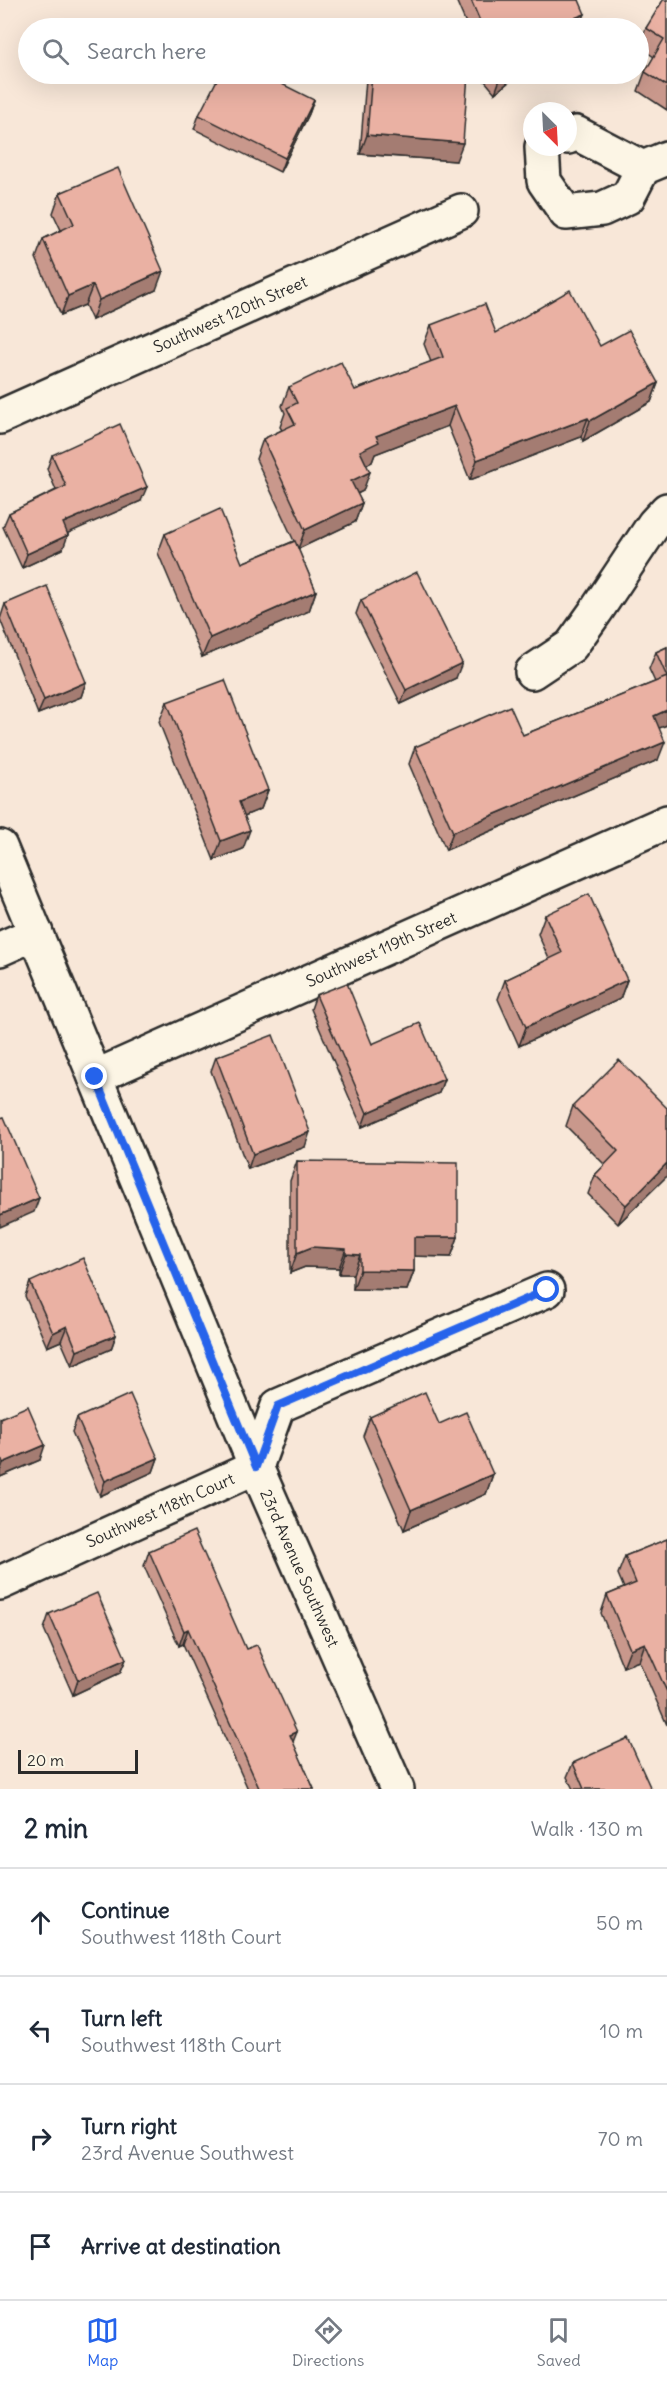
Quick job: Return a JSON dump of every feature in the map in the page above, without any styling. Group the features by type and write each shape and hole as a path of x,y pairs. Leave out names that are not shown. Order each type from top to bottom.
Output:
{"street":[{"path":"543,156 544,181 566,213 602,209 628,197 655,163 577,134"},
{"name":"Southwest 120th Street","path":"0,417 461,212"},
{"path":"532,672 571,646 654,524 667,510"},
{"name":"Southwest 119th Street","path":"95,1077 667,822"},
{"name":"23rd Avenue Southwest","path":"0,847 256,1467 397,1789"},
{"path":"0,949 36,933"},
{"path":"256,1467 278,1406 547,1290"},
{"name":"Southwest 118th Court","path":"0,1582 256,1467"}],"building":[{"path":"471,0 579,0 585,14 574,18 479,18"},
{"path":"663,0 667,0 667,86 649,75 649,65 664,39 649,30 649,23"},
{"path":"215,84 282,84 314,100 285,158 199,115"},
{"path":"371,84 467,84 463,143 367,135"},
{"path":"118,168 163,271 99,300 93,285 68,296 43,239 74,224 60,193"},
{"path":"570,290 600,346 629,330 658,383 590,421 588,418 477,460 455,406 376,436 379,442 360,451 370,472 351,481 362,503 305,530 263,439 295,424 287,408 297,403 289,387 341,362 355,390 443,357 431,325 485,304 496,333"},
{"path":"120,424 147,487 63,523 68,535 27,554 9,513 66,486 52,455"},
{"path":"220,509 242,563 295,541 316,591 210,638 165,534"},
{"path":"417,572 462,663 406,690 361,600"},
{"path":"47,586 86,682 44,700 5,604"},
{"path":"667,647 667,677 656,652"},
{"path":"667,677 667,710 654,716 665,742 453,832 415,747 510,706 523,735"},
{"path":"225,680 268,790 239,802 250,830 221,841 167,702"},
{"path":"589,894 627,980 526,1027 505,980 562,953 545,915"},
{"path":"347,983 372,1044 420,1023 444,1079 367,1113 316,995"},
{"path":"273,1035 310,1132 253,1154 216,1057"},
{"path":"619,1060 667,1108 667,1163 626,1205 595,1175 618,1151 573,1106"},
{"path":"4,1117 39,1198 0,1215 0,1118"},
{"path":"297,1161 458,1163 458,1237 414,1237 414,1271 360,1270 360,1255 346,1254 346,1249 312,1247 297,1253"},
{"path":"83,1258 116,1335 77,1351 67,1326 53,1333 30,1282"},
{"path":"425,1392 439,1424 466,1412 493,1474 411,1510 370,1417"},
{"path":"130,1394 158,1458 105,1481 77,1418"},
{"path":"28,1406 45,1445 3,1463 0,1454 0,1418"},
{"path":"194,1531 246,1649 257,1645 297,1732 290,1735 314,1789 256,1789 259,1788 188,1629 184,1631 149,1551"},
{"path":"667,1539 667,1692 645,1643 630,1649 607,1595 636,1583 625,1556"},
{"path":"97,1593 126,1659 78,1680 49,1614"},
{"path":"628,1738 651,1789 584,1789 573,1763"}],"route":[{"path":"95,1077 256,1467 278,1406 547,1290"}]}
